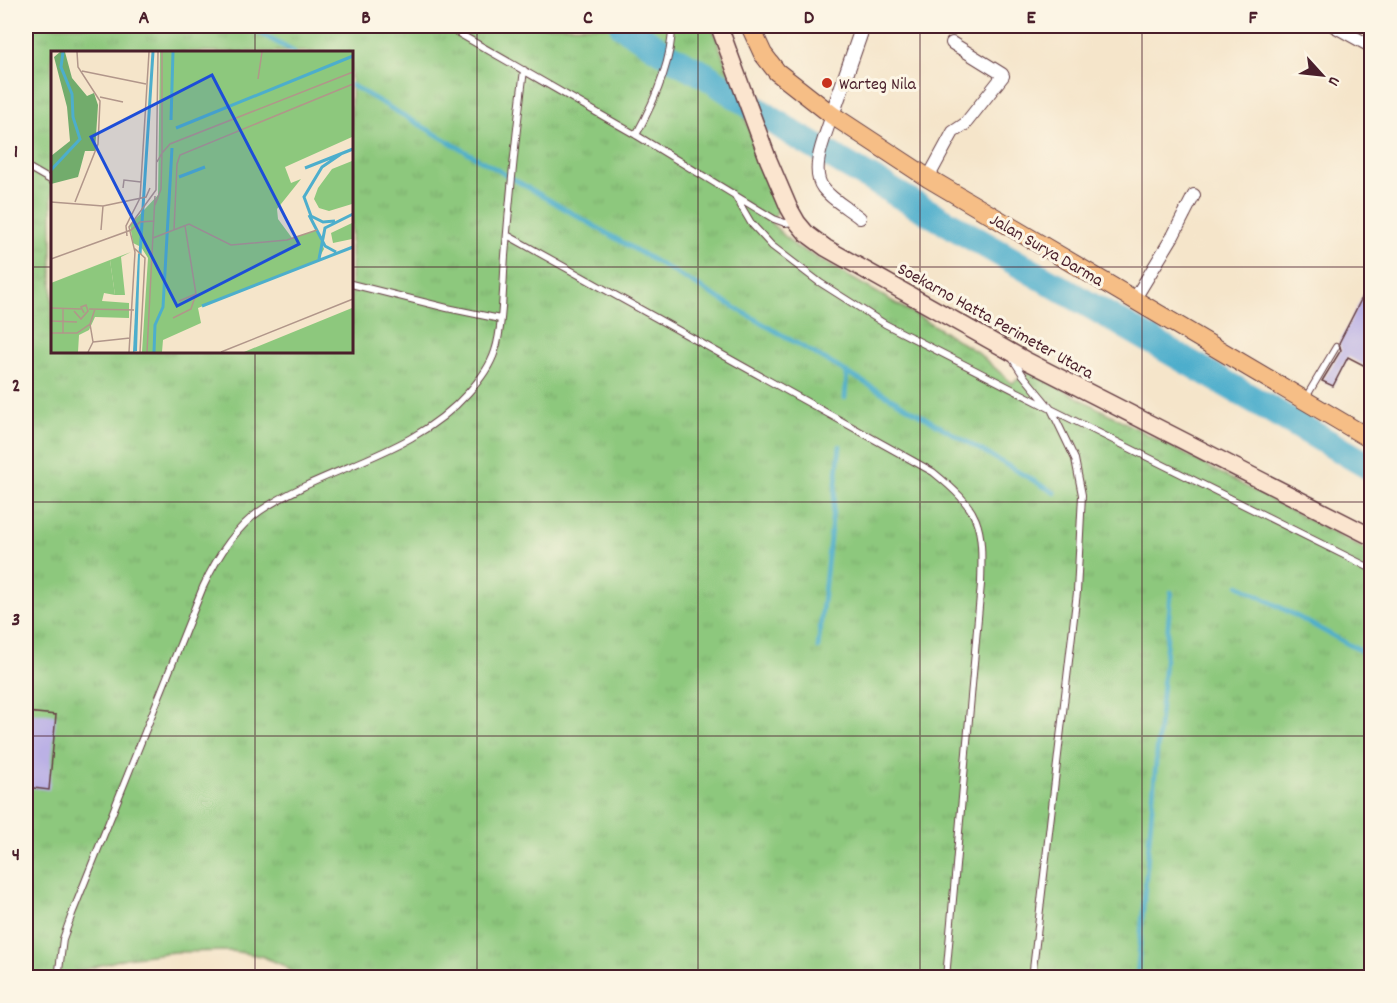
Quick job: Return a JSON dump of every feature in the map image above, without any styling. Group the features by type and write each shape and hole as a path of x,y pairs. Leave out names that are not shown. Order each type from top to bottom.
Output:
{"main road":[{"name":"Soekarno Hatta Perimeter Utara","path":"719,26 768,159 797,222 807,234 826,248 1006,350 1371,537"},
{"name":"Jalan Surya Darma","path":"750,26 763,54 777,72 832,115 928,178 1134,300 1305,400 1369,433"}],"street":[{"path":"860,218 824,189 818,179 819,160 832,115 863,26"},
{"path":"1334,26 1371,47"},
{"path":"928,178 952,132 965,124 1003,76 952,43"},
{"path":"1134,300 1173,236 1194,195"}],"lane":[{"path":"446,26 636,135 774,219 785,223 797,222"},
{"path":"636,135 657,94 672,40 672,26"},
{"path":"26,68 29,28"},
{"path":"58,978 63,939 72,914 203,587 217,560 237,532 259,512 294,492 380,455 422,433 457,405 488,368 496,350 500,319 509,202 524,70"},
{"path":"26,166 51,180"},
{"path":"734,194 751,222 772,246 819,282 885,324 1371,569"},
{"path":"507,235 933,472 956,490 971,509 980,527 981,584 946,978"},
{"path":"352,284 500,319"},
{"path":"1305,400 1336,347"},
{"path":"1006,350 1051,409 1075,459 1082,495 1077,592 1032,978"}],"green space":[{"path":"26,26 712,26 778,210 771,223 794,245 977,352 1012,383 1030,372 1371,553 1371,977 298,978 285,966 261,956 232,951 174,952 126,958 59,977 26,977"}],"building":[{"path":"1371,280 1371,369 1348,357 1333,386 1322,381 1341,350 1339,343"},
{"path":"26,712 56,715 49,790 26,787"}],"waterway":[{"path":"247,26 292,51"},
{"path":"623,26 676,60 705,75 795,135 1372,468"},
{"path":"352,86 1055,493"},
{"path":"845,398 847,372"},
{"path":"818,648 840,446"},
{"path":"1239,585 1372,657"},
{"path":"1137,978 1171,592"}],"place":[{"name":"Warteg Nila","path":"827,83"}]}
